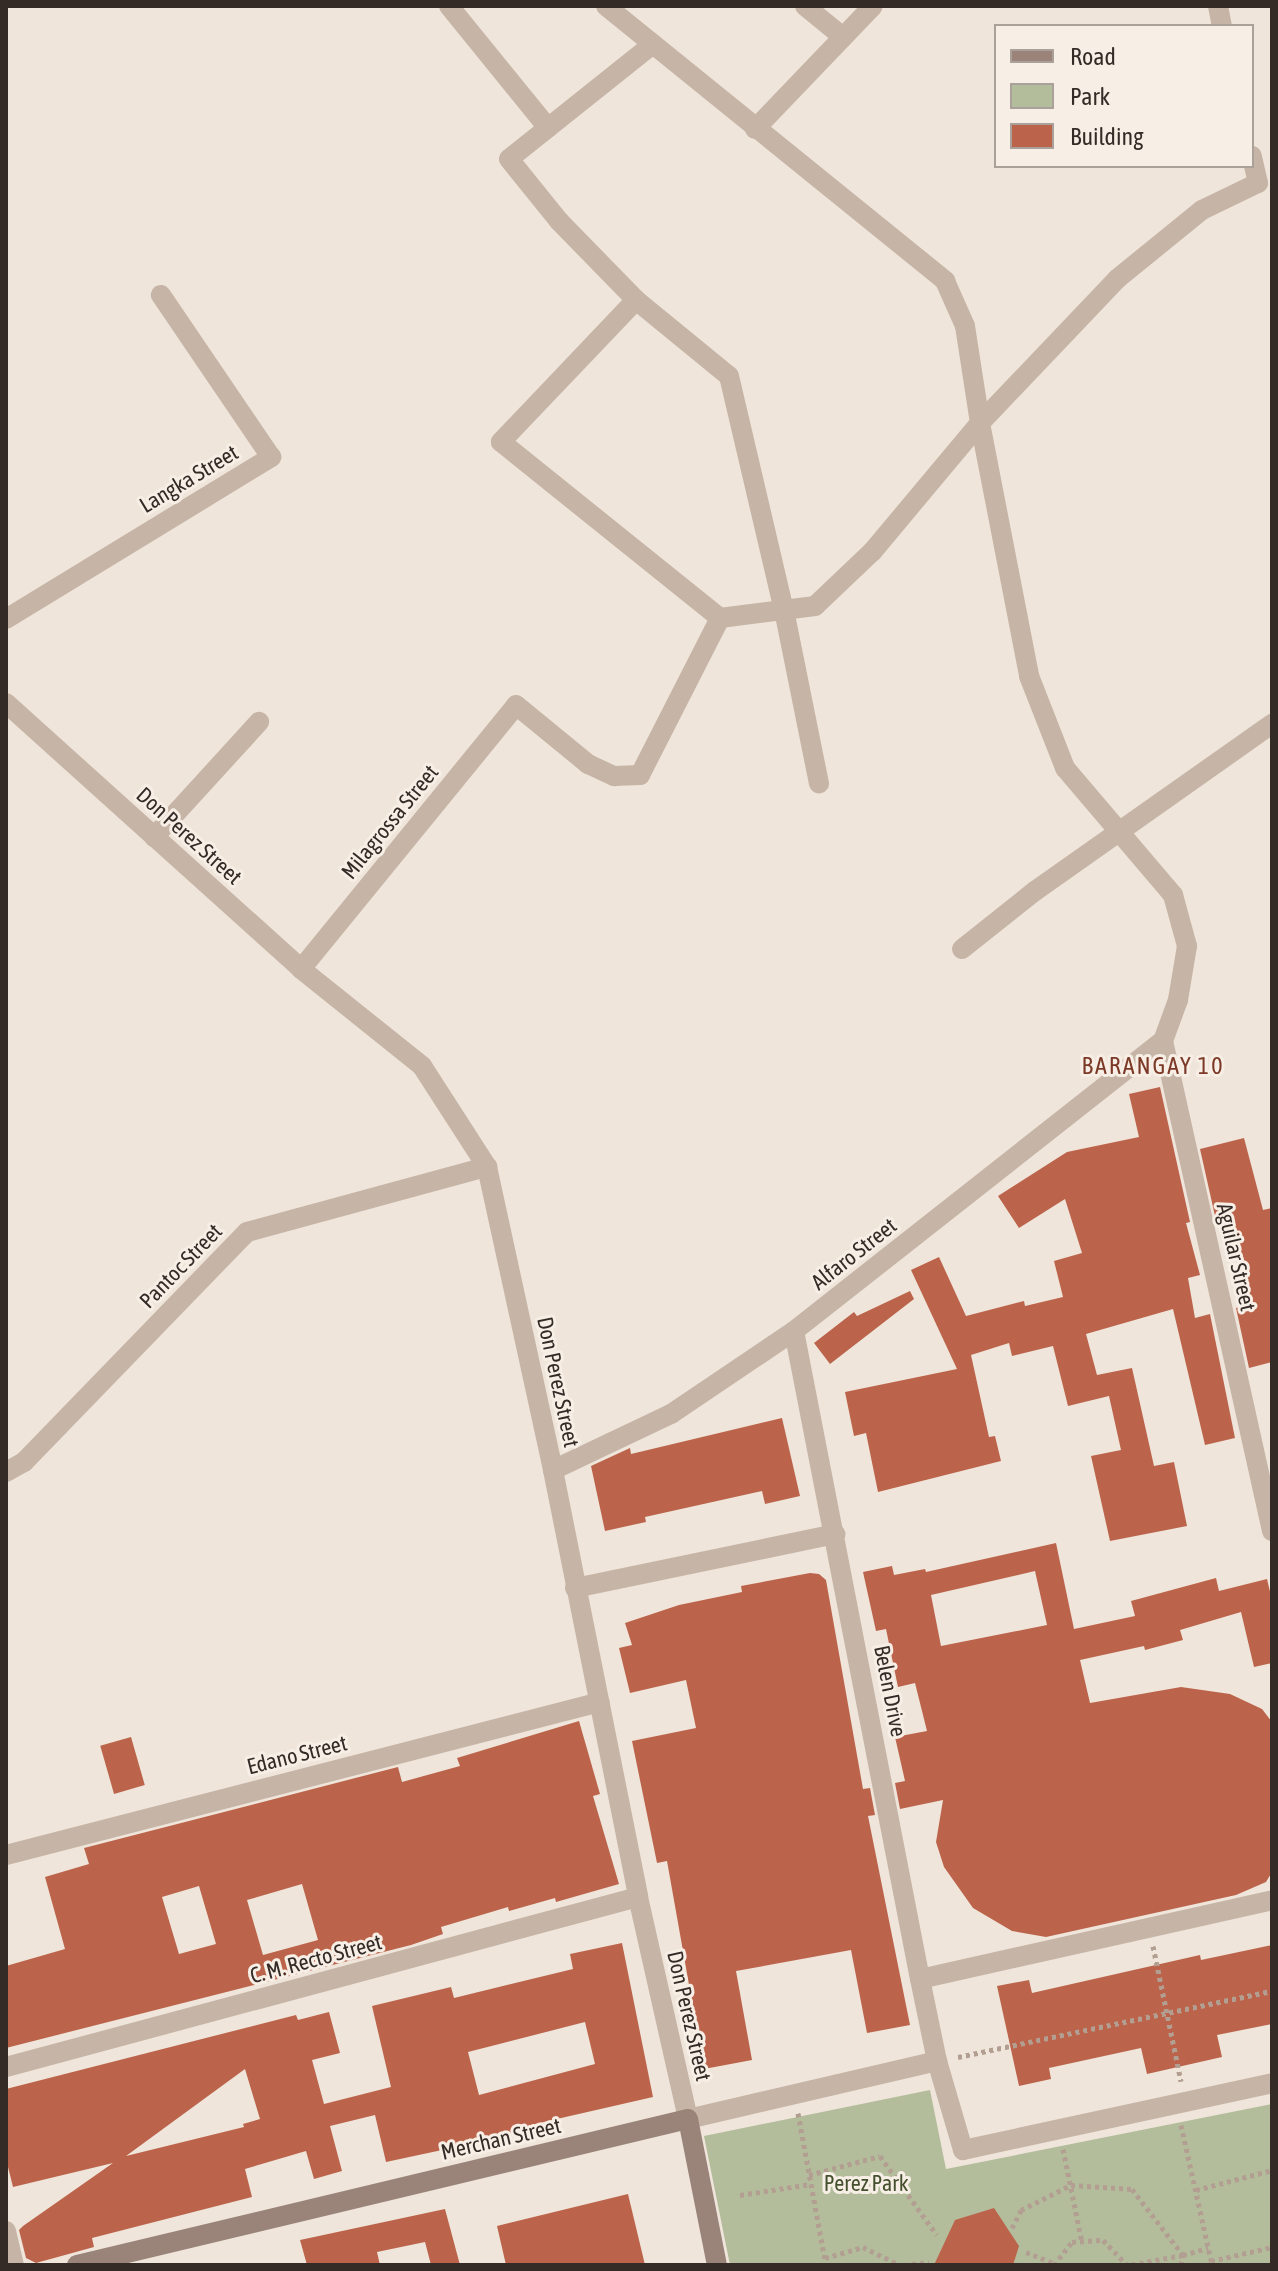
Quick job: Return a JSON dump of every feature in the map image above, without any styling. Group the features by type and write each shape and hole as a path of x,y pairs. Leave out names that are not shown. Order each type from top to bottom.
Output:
{"main road":[{"name":"Merchan Street","path":"77,2265 688,2119"},
{"name":"Don Perez Street","path":"688,2119 717,2265"}],"street":[{"path":"449,6 548,128"},
{"path":"606,6 755,129 896,238 945,281 965,326 980,423 1029,676 1065,768 1173,895 1187,946 1178,1000 1163,1041"},
{"path":"805,6 843,37"},
{"path":"755,129 873,6"},
{"path":"653,44 509,159 559,221 636,300 729,376 784,610 819,784"},
{"path":"636,300 501,442 720,618 815,606 872,552 980,423 1117,279 1202,210 1258,183 1254,165"},
{"name":"Langka Street","path":"6,619 271,457 161,295"},
{"name":"Milagrossa Street","path":"301,969 516,705 588,764 614,776 640,775 720,618"},
{"name":"Don Perez Street","path":"6,703 301,969 422,1066 487,1167 553,1470 638,1897 688,2119"},
{"path":"154,837 259,722"},
{"path":"962,949 1035,891 1272,724"},
{"name":"Alfaro Street","path":"553,1470 671,1414 794,1331 1163,1041"},
{"name":"Aguilar Street","path":"1163,1041 1272,1531"},
{"name":"Pantoc Street","path":"6,1472 24,1462 247,1232 487,1167"},
{"name":"Belen Drive","path":"794,1331 920,1979 937,2061 963,2150 1058,2129"},
{"path":"575,1588 835,1534"},
{"name":"Edano Street","path":"6,1855 600,1702"},
{"name":"C. M. Recto Street","path":"6,2067 638,1897"},
{"path":"920,1979 1272,1900"},
{"name":"Merchan Street","path":"688,2119 937,2061"},
{"path":"1058,2129 1179,2097 1272,2083"},
{"path":"6,2231 14,2265"}],"path":[{"path":"1153,1943 1196,2190 1212,2263 1272,2247"},
{"path":"937,2061 1272,1991"},
{"path":"795,2094 825,2261 863,2247 902,2265 929,2262"},
{"path":"1058,2129 1082,2242"},
{"path":"809,2175 880,2156 937,2235"},
{"path":"1196,2190 1272,2170"},
{"path":"740,2195 811,2184"},
{"path":"1012,2228 1021,2210 1071,2185 1132,2189 1183,2255 1181,2265"},
{"path":"1026,2252 1055,2264 1072,2242 1103,2240 1128,2265 1208,2248"}],"green space":[{"name":"Perez Park","path":"930,2090 946,2169 1272,2104 1272,2265 730,2265 704,2136"}],"building":[{"path":"1160,1087 1190,1222 1186,1223 1200,1275 1188,1278 1195,1318 1210,1314 1235,1438 1205,1445 1173,1309 1086,1334 1097,1375 1132,1368 1154,1466 1174,1462 1187,1526 1110,1541 1091,1456 1121,1450 1109,1396 1068,1406 1053,1346 1012,1356 1009,1343 971,1355 989,1437 995,1436 1001,1461 878,1492 866,1433 854,1436 845,1392 957,1369 911,1270 939,1257 966,1316 1024,1301 1025,1306 1063,1297 1054,1261 1082,1253 1065,1199 1019,1228 998,1196 1067,1152 1139,1137 1129,1094"},
{"path":"1244,1138 1263,1210 1272,1208 1272,1362 1249,1368 1236,1308 1245,1306 1243,1299 1250,1297 1229,1212 1215,1216 1200,1149"},
{"path":"910,1291 914,1299 830,1364 814,1343 854,1312 857,1316"},
{"path":"782,1418 800,1496 765,1504 762,1491 645,1517 646,1522 605,1531 591,1466 630,1448 631,1454"},
{"path":"1056,1543 1074,1629 1135,1616 1131,1601 1216,1578 1219,1591 1267,1579 1272,1600 1272,1663 1254,1667 1241,1612 1180,1630 1183,1640 1145,1650 1144,1646 1080,1660 1090,1703 1181,1687 1230,1694 1262,1709 1272,1722 1272,1872 1266,1882 1236,1895 1046,1937 1012,1931 973,1908 944,1867 936,1842 943,1800 900,1809 895,1783 905,1781 895,1737 927,1731 915,1683 898,1687 886,1629 876,1631 863,1572 892,1566 894,1575 925,1569 926,1572","holes":["1035,1571 1047,1625 941,1646 931,1595"]},
{"path":"819,1574 826,1580 863,1789 870,1788 875,1815 868,1816 910,2025 867,2033 851,1950 736,1971 752,2060 704,2069 667,1861 657,1863 632,1741 696,1728 686,1680 630,1693 619,1648 632,1645 625,1623 679,1605 742,1592 741,1586"},
{"path":"579,1721 600,1794 593,1796 619,1884 556,1902 555,1898 509,1911 508,1907 441,1927 443,1934 411,1945 6,2048 6,1966 65,1949 45,1877 89,1864 84,1848 398,1767 402,1782 460,1766 457,1758","holes":["302,1884 318,1940 263,1955 247,1900","199,1886 216,1944 179,1954 162,1897"]},
{"path":"131,1737 145,1785 114,1794 100,1746"},
{"path":"622,1943 653,2097 535,2124 536,2130 386,2162 375,2115 330,2126 342,2171 314,2179 306,2151 245,2169 252,2197 92,2238 94,2247 36,2263 26,2258 19,2230 113,2163 13,2187 6,2159 6,2089 296,2015 298,2020 329,2012 340,2053 312,2060 324,2104 391,2087 372,2006 451,1987 454,1998 573,1969 570,1954","holes":["585,2022 595,2064 479,2095 468,2052","245,2069 260,2119 243,2124 244,2127 126,2156"]},
{"path":"1272,1945 1272,2024 1217,2035 1222,2057 1147,2074 1141,2048 1049,2068 1051,2079 1019,2086 997,1986 1029,1980 1032,1993 1200,1955 1201,1960"},
{"path":"628,2194 645,2265 506,2265 497,2226"},
{"path":"994,2208 1019,2246 1013,2265 934,2265 955,2220"},
{"path":"445,2209 460,2265 431,2265 425,2242 377,2252 380,2265 307,2265 300,2240"}],"district":[{"name":"BARANGAY 10","path":"1153,1066"}]}
